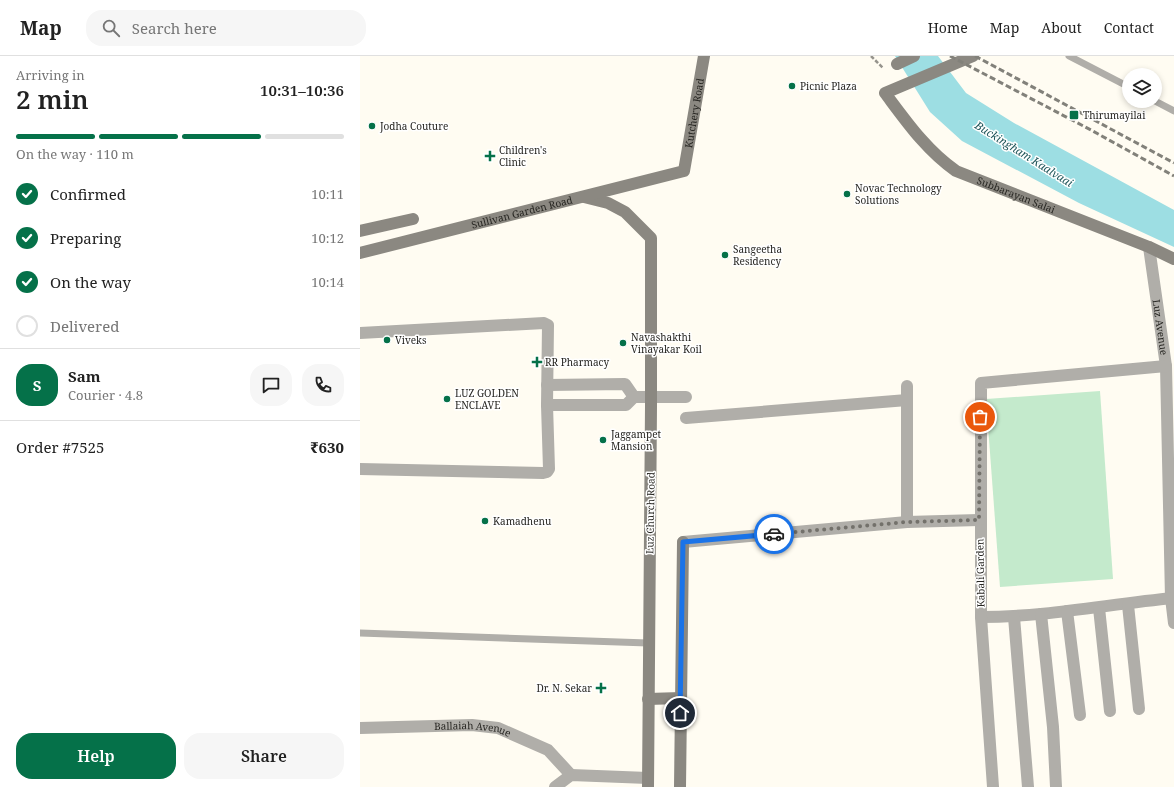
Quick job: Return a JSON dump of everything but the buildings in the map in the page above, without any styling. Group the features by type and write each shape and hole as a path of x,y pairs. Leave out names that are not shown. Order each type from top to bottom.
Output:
{"main road":[{"name":"Kutchery Road","path":"684,171 704,56"},
{"path":"897,64 914,56"},
{"name":"Subbarayan Salai","path":"973,56 884,93 924,143 940,159 956,171 1149,247 1174,259"},
{"name":"Sullivan Garden Road","path":"360,253 684,171"},
{"name":"Luz Church Road","path":"584,196 608,204 625,212 651,238 648,782"},
{"path":"360,232 412,219"},
{"path":"680,787 683,542"},
{"path":"648,699 681,698"}],"street":[{"name":"Luz Avenue","path":"1149,247 1166,366 1174,623"},
{"path":"360,333 544,323 548,325 547,405 549,469 547,472 360,469"},
{"name":"Kabali Garden","path":"1166,366 981,383 979,520 981,617 1014,617 1128,605 1173,598"},
{"path":"547,385 625,384 634,397"},
{"path":"907,386 907,522"},
{"path":"547,405 626,405 634,397 686,397"},
{"path":"686,418 906,400"},
{"path":"683,542 907,522 979,520"},
{"path":"1128,605 1139,709"},
{"path":"1099,608 1110,711"},
{"path":"1067,611 1080,715"},
{"path":"1041,614 1053,727 1056,787"},
{"path":"981,617 994,787"},
{"path":"1014,617 1028,787"},
{"name":"Ballaiah Avenue","path":"360,728 472,725 498,728 548,750 571,775"},
{"path":"555,787 571,775 648,782"}],"lane":[{"path":"1069,56 1122,83"},
{"path":"1162,105 1174,111"},
{"path":"360,633 648,643"}],"path":[{"path":"871,56 885,70"}],"green space":[{"path":"1100,391 1113,579 1000,587 986,399"}],"water":[{"name":"Buckingham Kaalvaai","path":"895,56 938,56 966,93 1014,123 1174,210 1174,247 1079,203 962,141 930,112"}],"railway":[{"path":"950,56 1091,130 1174,176"},
{"path":"975,56 1174,163"}],"way so far":[{"path":"774,534 907,522 979,520 980,417"}],"place":[{"name":"Picnic Plaza","path":"792,86"},
{"name":"Thirumayilai","path":"1074,115"},
{"name":"Jodha Couture","path":"372,126"},
{"name":"Children's Clinic","path":"490,156"},
{"name":"Novac Technology Solutions","path":"847,194"},
{"name":"Sangeetha Residency","path":"725,255"},
{"name":"Viveks","path":"387,340"},
{"name":"Navashakthi Vinayakar Koil","path":"623,343"},
{"name":"RR Pharmacy","path":"537,362"},
{"name":"LUZ GOLDEN ENCLAVE","path":"447,399"},
{"name":"Jaggampet Mansion","path":"603,440"},
{"name":"Kamadhenu","path":"485,521"},
{"name":"Dr. N. Sekar","path":"601,688"}],"route":[{"path":"680,713 683,542 774,534"}]}
